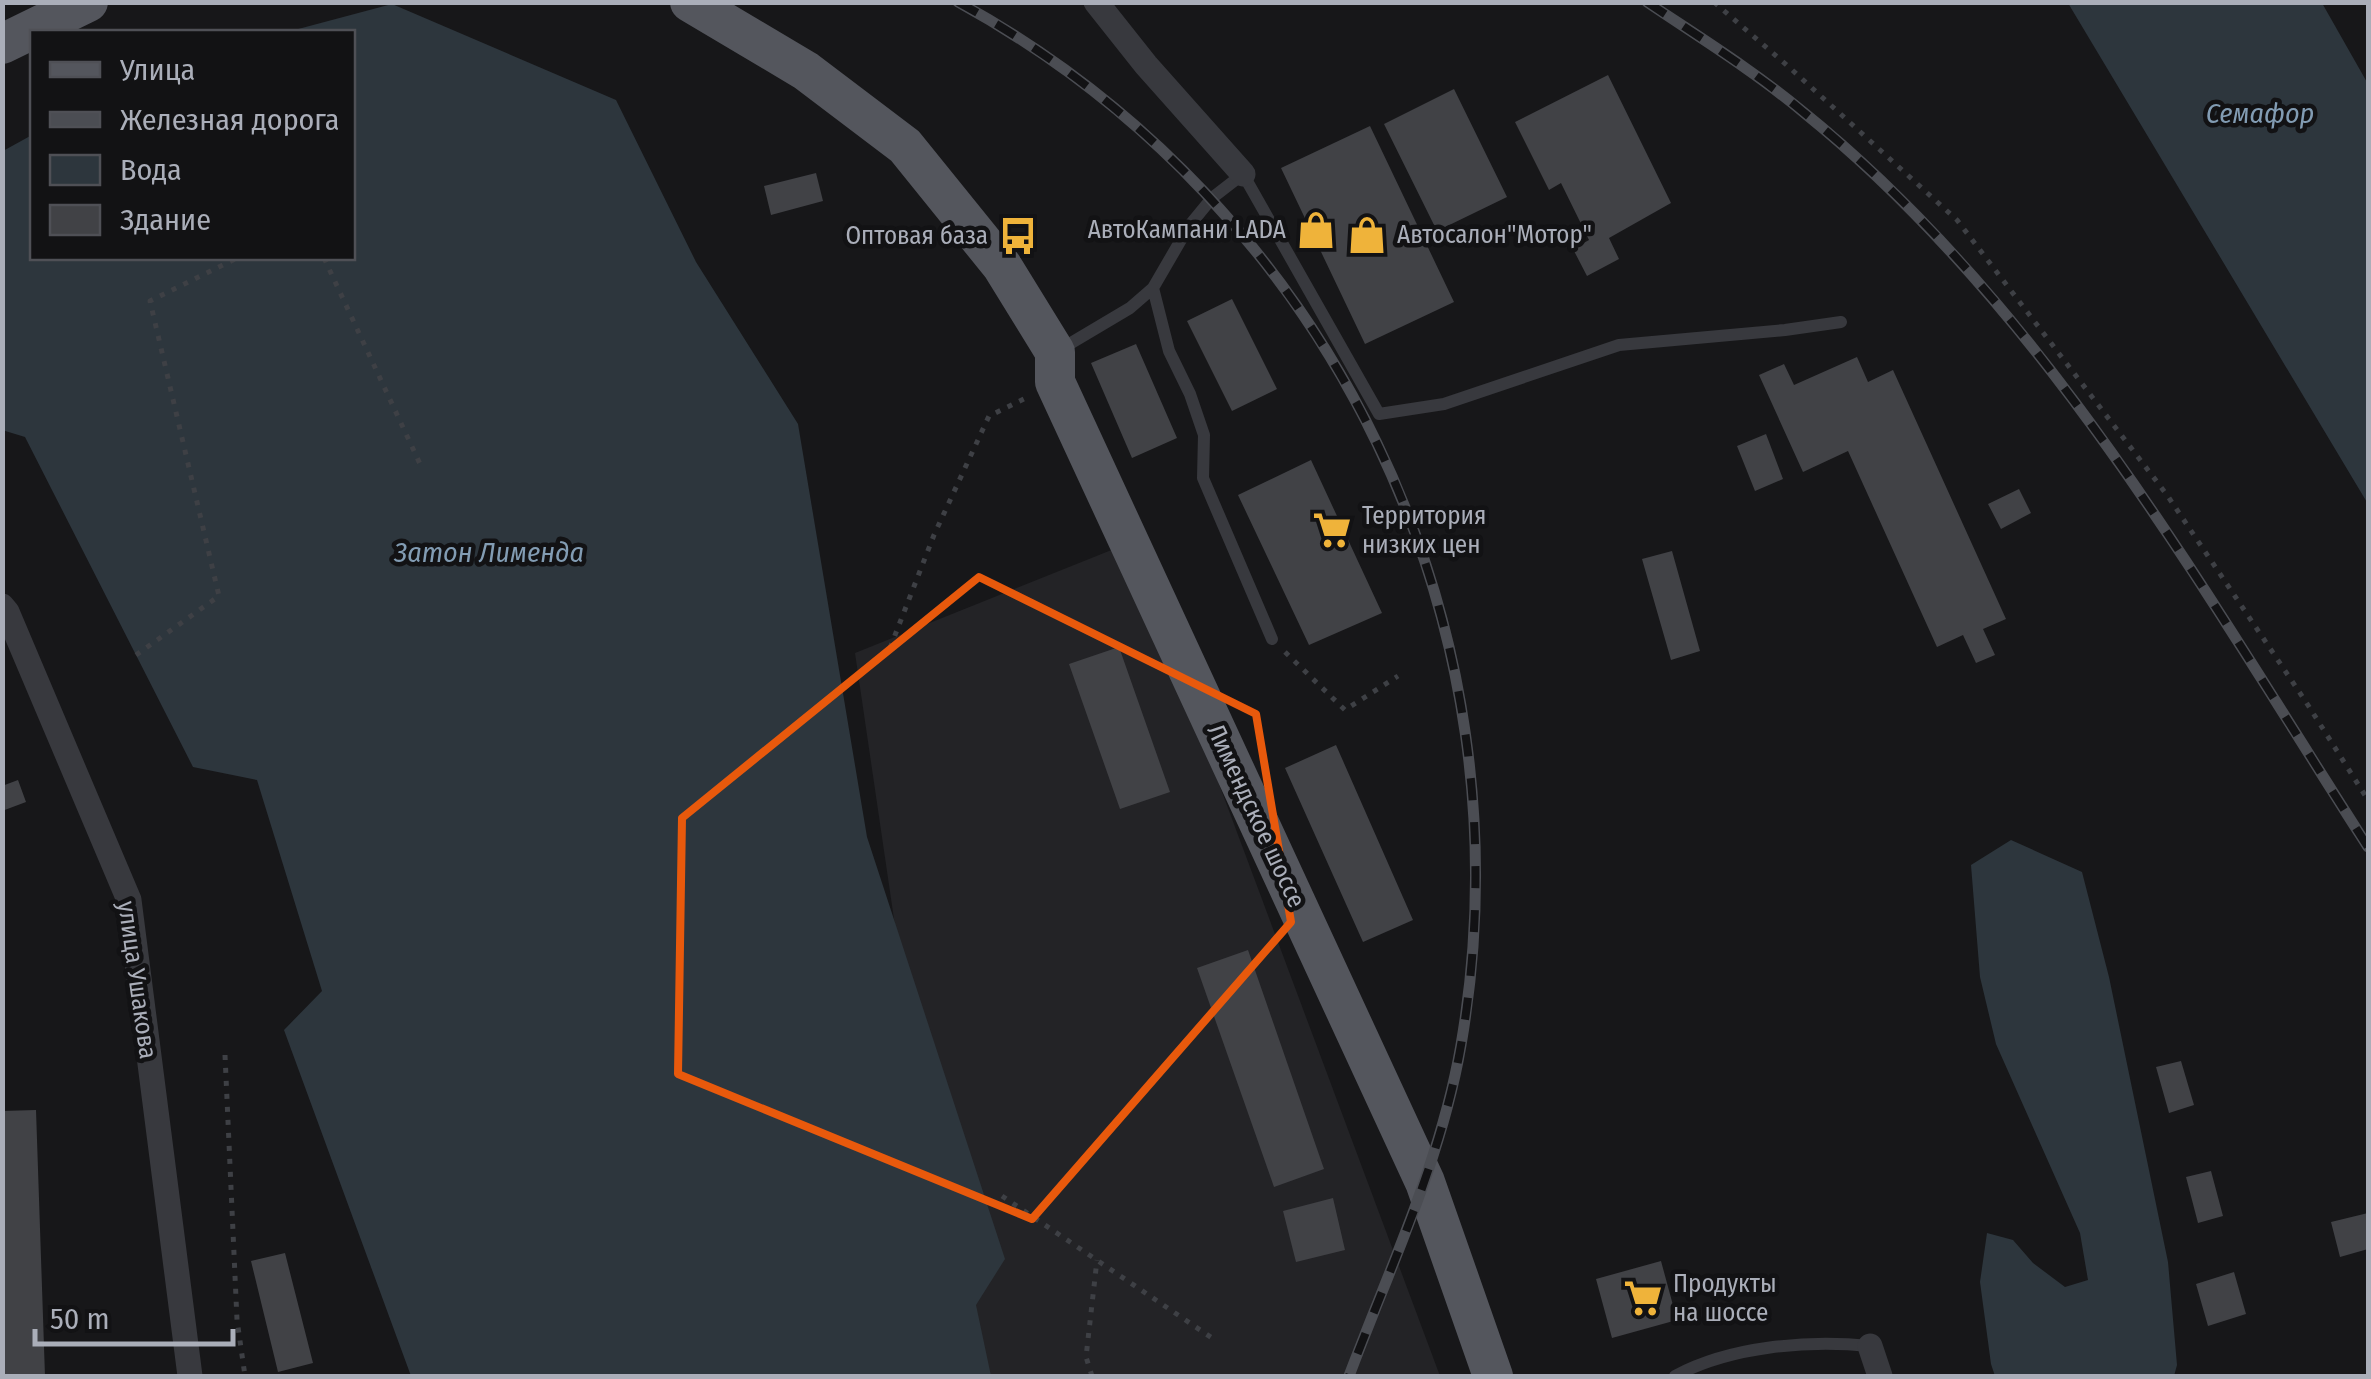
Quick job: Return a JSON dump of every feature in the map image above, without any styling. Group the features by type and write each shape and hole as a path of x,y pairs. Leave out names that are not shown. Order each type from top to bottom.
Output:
{"main road":[{"path":"31,30 88,2"},
{"name":"Лимендское шоссе","path":"690,2 806,71 905,146 1002,266 1055,367 1098,470 1425,1182 1494,1376"},
{"path":"2,44 30,30"}],"street":[{"path":"1096,2 1242,174"},
{"name":"улица Ушакова","path":"4,611 129,900 190,1376"},
{"path":"1870,1346 1880,1376"}],"lane":[{"path":"1055,367 1153,288 1189,226 1212,198 1242,174 1379,414 1444,404 1619,346 1842,322"},
{"path":"1153,288 1169,350 1204,435 1202,478 1272,639"},
{"path":"1675,1376 1700,1363 1778,1346 1828,1342 1870,1346"}],"path":[{"path":"1714,2 1956,220 2167,496 2368,800"},
{"path":"136,654 219,596 150,300 234,260"},
{"path":"325,260 421,466"},
{"path":"890,648 934,535 989,416 1055,367"},
{"path":"1272,639 1345,710 1398,676"},
{"path":"225,1055 237,1320 245,1376"},
{"path":"1002,1196 1215,1340"},
{"path":"1092,1376 1086,1357 1097,1260"}],"highlighted area":[{"path":"979,577 1256,714 1291,922 1032,1219 678,1074 682,818"}],"shaded area":[{"path":"1129,543 1440,1376 961,1376 855,653"}],"water":[{"name":"Семафор","path":"2068,3 2322,3 2368,84 2368,504"},
{"name":"Затон Лименда","path":"392,4 616,100 696,262 798,424 867,837 1005,1259 976,1305 991,1376 411,1376 284,1030 322,991 257,780 193,767 25,437 2,430 3,151 30,136 30,260 355,260 355,30 294,30"},
{"path":"2011,840 2082,872 2109,977 2168,1262 2177,1365 2174,1376 1995,1376 1991,1364 1980,1282 1987,1233 2013,1240 2033,1263 2065,1287 2088,1280 2080,1233 1996,1044 1980,977 1971,865"}],"building":[{"path":"1608,75 1671,203 1609,238 1619,259 1587,276 1573,249 1589,240 1561,183 1549,190 1515,122"},
{"path":"1454,89 1507,197 1437,231 1384,124"},
{"name":"Автосалон\"Мотор\"","path":"1370,126 1454,302 1365,344 1281,168"},
{"path":"816,173 823,201 771,215 764,186"},
{"path":"1232,299 1277,389 1232,411 1187,321"},
{"path":"1136,344 1177,438 1132,458 1091,363"},
{"path":"1857,357 1868,382 1893,370 2006,619 1983,629 1995,655 1976,663 1963,635 1937,647 1848,451 1803,472 1759,375 1784,364 1794,385"},
{"path":"1766,434 1783,479 1755,491 1737,446"},
{"path":"1311,460 1382,613 1309,645 1238,495"},
{"path":"2019,489 2031,513 2001,529 1988,504"},
{"path":"1672,551 1700,651 1671,660 1642,559"},
{"path":"1119,647 1170,792 1120,809 1069,664"},
{"path":"1336,745 1413,920 1363,942 1285,768"},
{"path":"18,780 26,802 2,811 2,786"},
{"path":"1248,950 1324,1169 1274,1187 1197,968"},
{"path":"2181,1061 2194,1105 2169,1113 2156,1067"},
{"path":"36,1110 45,1376 2,1376 2,1111"},
{"path":"2211,1171 2223,1216 2198,1223 2186,1177"},
{"path":"1333,1198 1345,1250 1296,1262 1283,1211"},
{"path":"2368,1213 2368,1249 2340,1257 2331,1222"},
{"path":"285,1253 313,1363 278,1372 251,1261"},
{"path":"1661,1261 1677,1320 1612,1338 1596,1279"},
{"path":"2234,1272 2246,1314 2208,1326 2196,1284"}],"railway":[{"path":"958,2 1090,88 1204,192 1300,311 1377,443 1432,584 1465,734 1475,888 1461,1045 1428,1172 1349,1376"},
{"path":"1647,2 1802,111 1889,188 1970,272 2114,456 2180,552 2368,847"}],"place":[{"name":"АвтоКампани LADA","path":"1316,230"},
{"name":"Автосалон\"Мотор\"","path":"1367,235"},
{"name":"Оптовая база","path":"1018,236"},
{"name":"Территория низких цен","path":"1332,530"},
{"name":"Продукты на шоссе","path":"1643,1298"}]}
